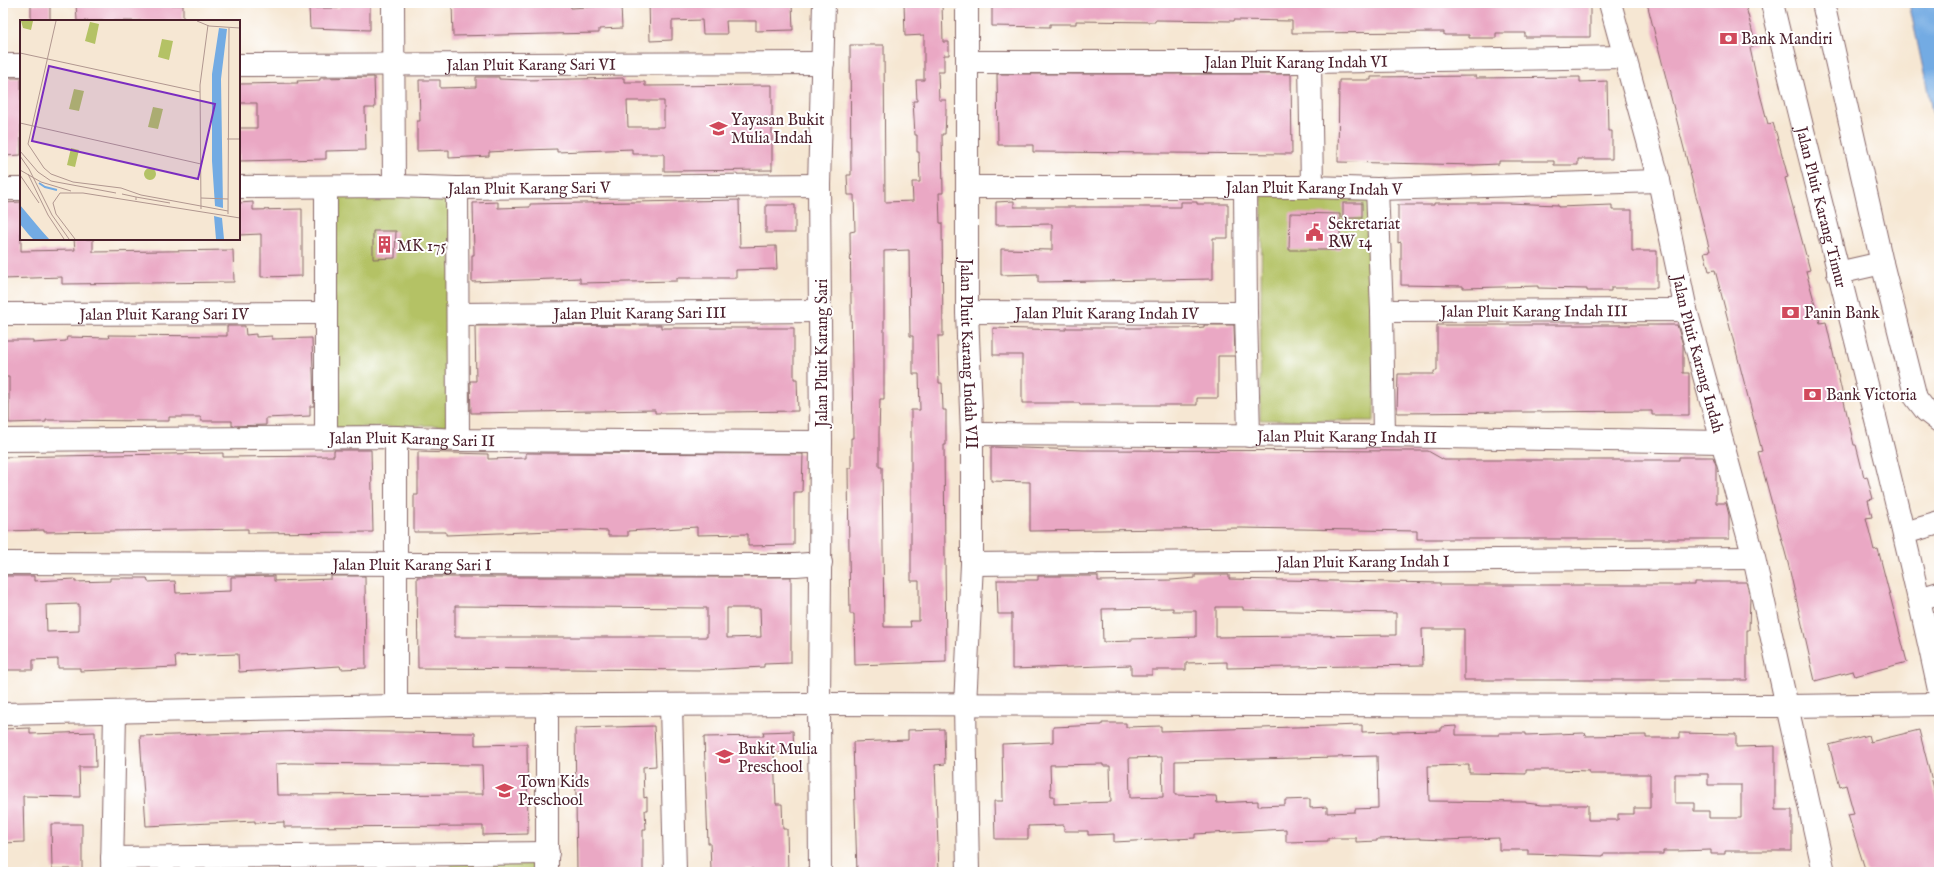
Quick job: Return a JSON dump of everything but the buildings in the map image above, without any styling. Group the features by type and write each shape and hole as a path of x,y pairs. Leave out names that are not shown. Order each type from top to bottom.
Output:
{"street":[{"path":"393,3 394,186"},
{"name":"Jalan Pluit Karang Sari","path":"820,872 819,704 821,442 819,185 824,3"},
{"name":"Jalan Pluit Karang Indah VII","path":"967,3 967,312 972,434 972,564 965,705 968,872"},
{"name":"Jalan Pluit Karang Indah","path":"1610,3 1659,181 1686,310 1754,558 1824,872"},
{"name":"Jalan Pluit Karang Timur","path":"1772,3 1838,273 1904,533 1929,596 1939,690"},
{"path":"1823,3 1882,263 1916,398 1926,411 1939,421"},
{"name":"Jalan Pluit Karang Indah VI","path":"967,62 1310,62 1624,57"},
{"path":"1310,62 1312,187"},
{"name":"Jalan Pluit Karang Sari VI","path":"240,65 393,66 823,63"},
{"path":"3,65 20,65"},
{"name":"Jalan Pluit Karang Indah V","path":"968,188 1312,187 1377,189 1659,181"},
{"name":"Jalan Pluit Karang Sari V","path":"240,187 394,186 457,188 819,185"},
{"path":"326,187 326,437"},
{"path":"457,188 459,314 458,440"},
{"path":"1245,188 1246,313 1250,436"},
{"path":"3,189 20,189"},
{"path":"1377,189 1382,311 1384,436"},
{"path":"1838,273 1882,263"},
{"name":"Jalan Pluit Karang Indah III","path":"1382,311 1686,310"},
{"name":"Jalan Pluit Karang Sari III","path":"459,314 820,311"},
{"name":"Jalan Pluit Karang Indah IV","path":"967,312 1246,313"},
{"name":"Jalan Pluit Karang Sari IV","path":"3,314 325,314"},
{"name":"Jalan Pluit Karang Indah II","path":"972,434 1384,436 1722,442"},
{"path":"396,437 396,706"},
{"name":"Jalan Pluit Karang Sari II","path":"3,440 396,437 458,440 821,442"},
{"path":"1904,533 1939,523"},
{"name":"Jalan Pluit Karang Indah I","path":"972,564 1754,558"},
{"name":"Jalan Pluit Karang Sari I","path":"3,563 788,565 821,563"},
{"path":"3,714 396,706 1358,704 1786,706 1939,704"},
{"path":"671,705 674,872"},
{"path":"115,712 112,865 263,864 350,854 437,864 548,863 547,706"}],"green space":[{"path":"1262,190 1376,191 1374,421 1260,420"},
{"path":"335,193 451,194 452,425 332,428"},
{"path":"452,860 545,861 545,872 451,872"}],"water":[{"path":"1909,3 1939,3 1939,144"}],"place":[{"name":"Bank Mandiri","path":"1728,38"},
{"name":"Yayasan Bukit Mulia Indah","path":"718,128"},
{"name":"Sekretariat RW 14","path":"1315,232"},
{"name":"MK 175","path":"384,245"},
{"name":"Panin Bank","path":"1791,312"},
{"name":"Bank Victoria","path":"1813,394"},
{"name":"Bukit Mulia Preschool","path":"725,757"},
{"name":"Town Kids Preschool","path":"505,790"}]}
